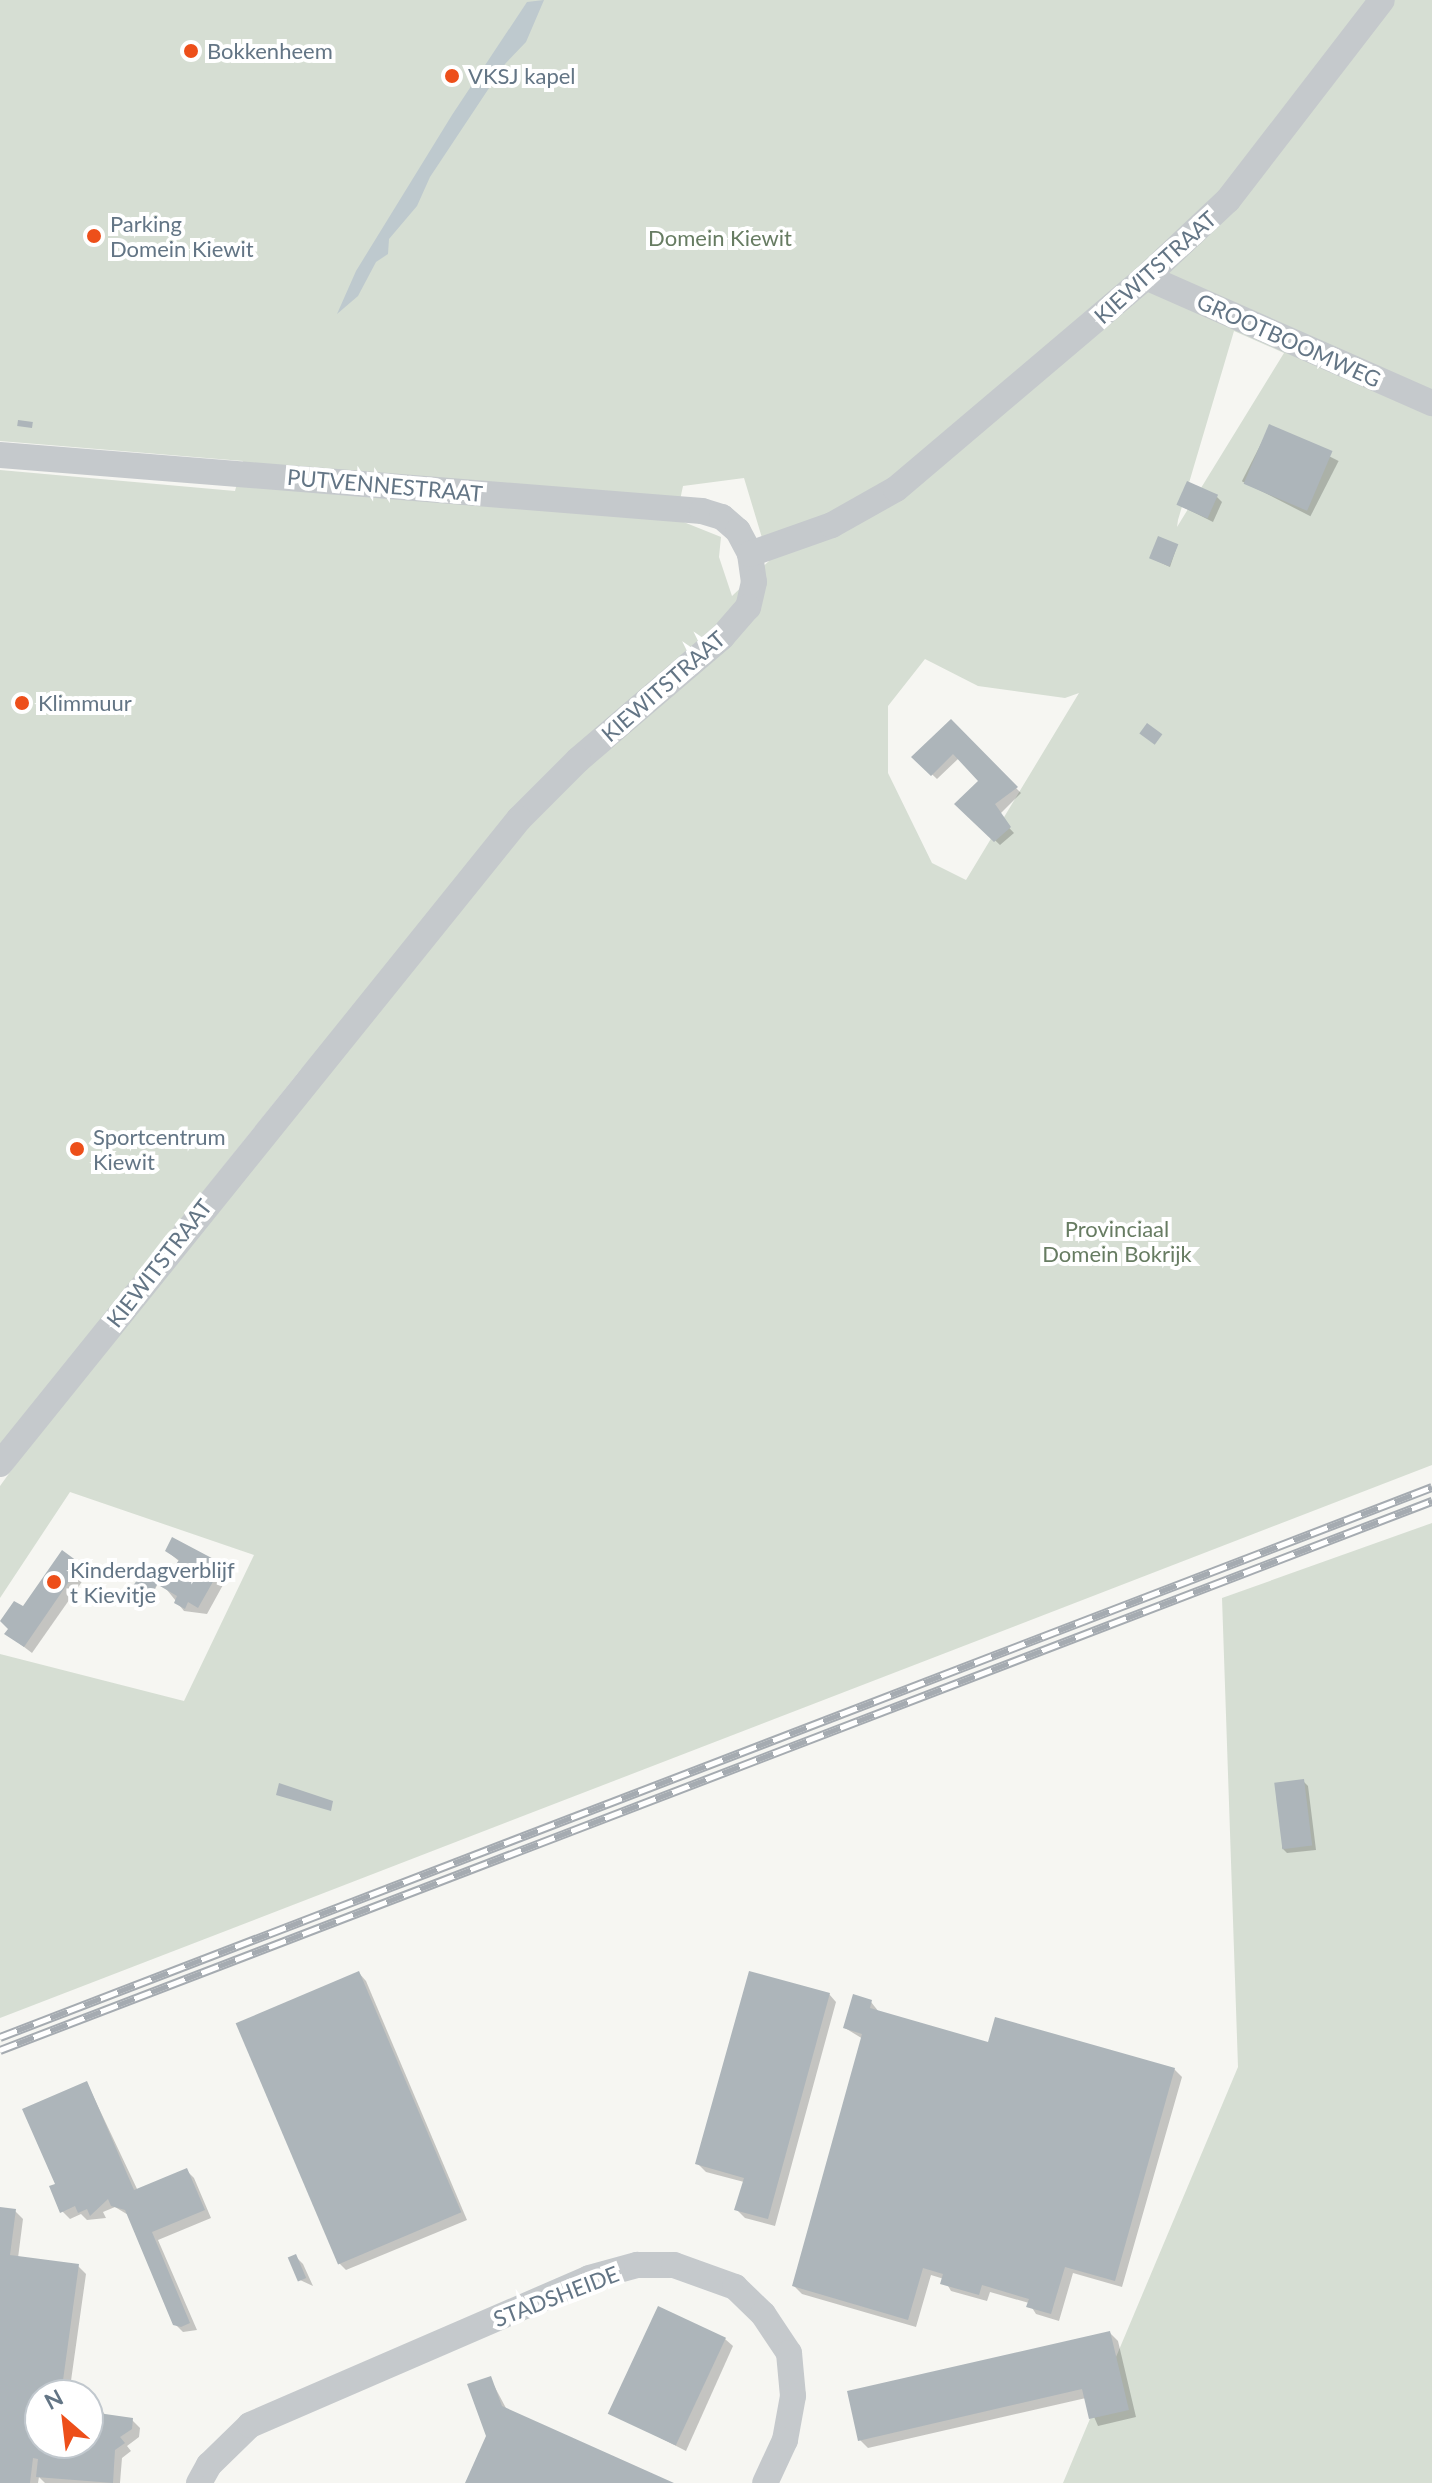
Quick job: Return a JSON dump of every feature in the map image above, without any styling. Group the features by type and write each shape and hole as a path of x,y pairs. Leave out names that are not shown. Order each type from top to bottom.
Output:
{"street":[{"name":"KIEWITSTRAAT","path":"0,1464 519,819 578,760 737,621 754,582 750,554 832,525 896,489 1146,277 1228,200 1382,0"},
{"name":"GROOTBOOMWEG","path":"1146,277 1432,403"},
{"name":"PUTVENNESTRAAT","path":"0,455 702,511 722,517 738,531 750,554"},
{"name":"STADSHEIDE","path":"199,2483 209,2465 250,2425 589,2278 637,2265 674,2265 735,2287 763,2314 789,2353 793,2396 785,2440 765,2483"}],"green space":[{"path":"0,0 1432,0 1432,1465 0,2018 0,1654 184,1701 254,1555 70,1492 0,1598 0,1486 302,1068 0,1446 0,470 235,491 243,461 0,441","holes":["1234,331 1284,353 1177,527 1178,520","744,478 769,561 732,596 719,557 721,537 676,519 683,486","925,659 978,686 1065,698 1079,693 966,880 932,863 888,773 888,706"]},
{"path":"1432,1523 1432,2483 1063,2483 1238,2067 1222,1598"}],"shaded area":[{"path":"544,0 526,42 505,64 430,177 417,206 389,239 388,254 376,262 358,296 337,314 356,271 452,115 527,2"}],"building":[{"name":"Bokkenheem","path":"191,42 200,51 191,60 182,51"},
{"name":"VKSJ kapel","path":"447,68 460,71 457,83 444,80"},
{"path":"18,420 33,422 32,428 17,426"},
{"path":"1269,424 1333,451 1307,511 1244,484"},
{"path":"1187,481 1218,495 1207,519 1176,505"},
{"path":"1158,536 1178,544 1169,566 1149,558"},
{"name":"Klimmuur","path":"18,697 28,697 28,708 18,708"},
{"path":"951,719 1018,787 995,804 1011,827 994,842 954,804 978,781 953,754 931,776 911,757"},
{"path":"1147,723 1162,734 1155,745 1139,734"},
{"path":"172,1537 223,1564 198,1608 188,1602 185,1609 174,1603 177,1596 160,1586 179,1560 165,1551"},
{"name":"Kinderdagverblijf t Kievitje","path":"62,1550 81,1564 24,1647 4,1634 8,1629 0,1621 14,1601 23,1606"},
{"path":"142,1573 158,1584 143,1604 128,1593"},
{"path":"1304,1779 1312,1846 1282,1849 1274,1783"},
{"path":"279,1783 333,1801 331,1811 276,1795"},
{"path":"359,1971 461,2212 338,2265 236,2023"},
{"path":"749,1971 830,1993 768,2219 734,2210 744,2178 695,2164"},
{"path":"853,1994 872,2000 870,2008 988,2042 995,2017 1175,2068 1115,2281 1065,2267 1051,2314 1026,2307 1029,2299 982,2285 979,2295 940,2284 943,2274 923,2268 908,2320 792,2286 862,2034 843,2028"},
{"path":"87,2081 134,2190 187,2168 205,2210 152,2232 190,2323 181,2327 173,2325 125,2210 111,2206 108,2199 90,2216 87,2209 78,2213 75,2206 60,2213 49,2186 55,2184 22,2109"},
{"path":"0,2207 16,2209 10,2255 79,2264 63,2379 24,2379 24,2459 33,2459 30,2483 0,2483"},
{"path":"296,2254 306,2278 298,2281 288,2258"},
{"path":"658,2306 726,2338 676,2446 608,2414"},
{"path":"1110,2331 1129,2410 1089,2419 1082,2389 858,2441 847,2391"},
{"path":"491,2376 502,2406 674,2483 465,2483 486,2436 467,2384"},
{"path":"104,2414 133,2418 132,2429 120,2437 125,2443 115,2450 113,2483 36,2477 38,2459 104,2459"}],"railway":[{"path":"0,2037 1432,1487"},
{"path":"0,2050 1432,1501"}],"place":[{"name":"Bokkenheem","path":"191,51"},
{"name":"VKSJ kapel","path":"452,76"},
{"name":"Parking Domein Kiewit","path":"94,236"},
{"name":"Klimmuur","path":"22,703"},
{"name":"Sportcentrum Kiewit","path":"77,1149"},
{"name":"Kinderdagverblijf t Kievitje","path":"54,1582"}],"park label":[{"name":"Domein Kiewit","path":"720,238"},
{"name":"Provinciaal Domein Bokrijk","path":"1117,1240"}]}
